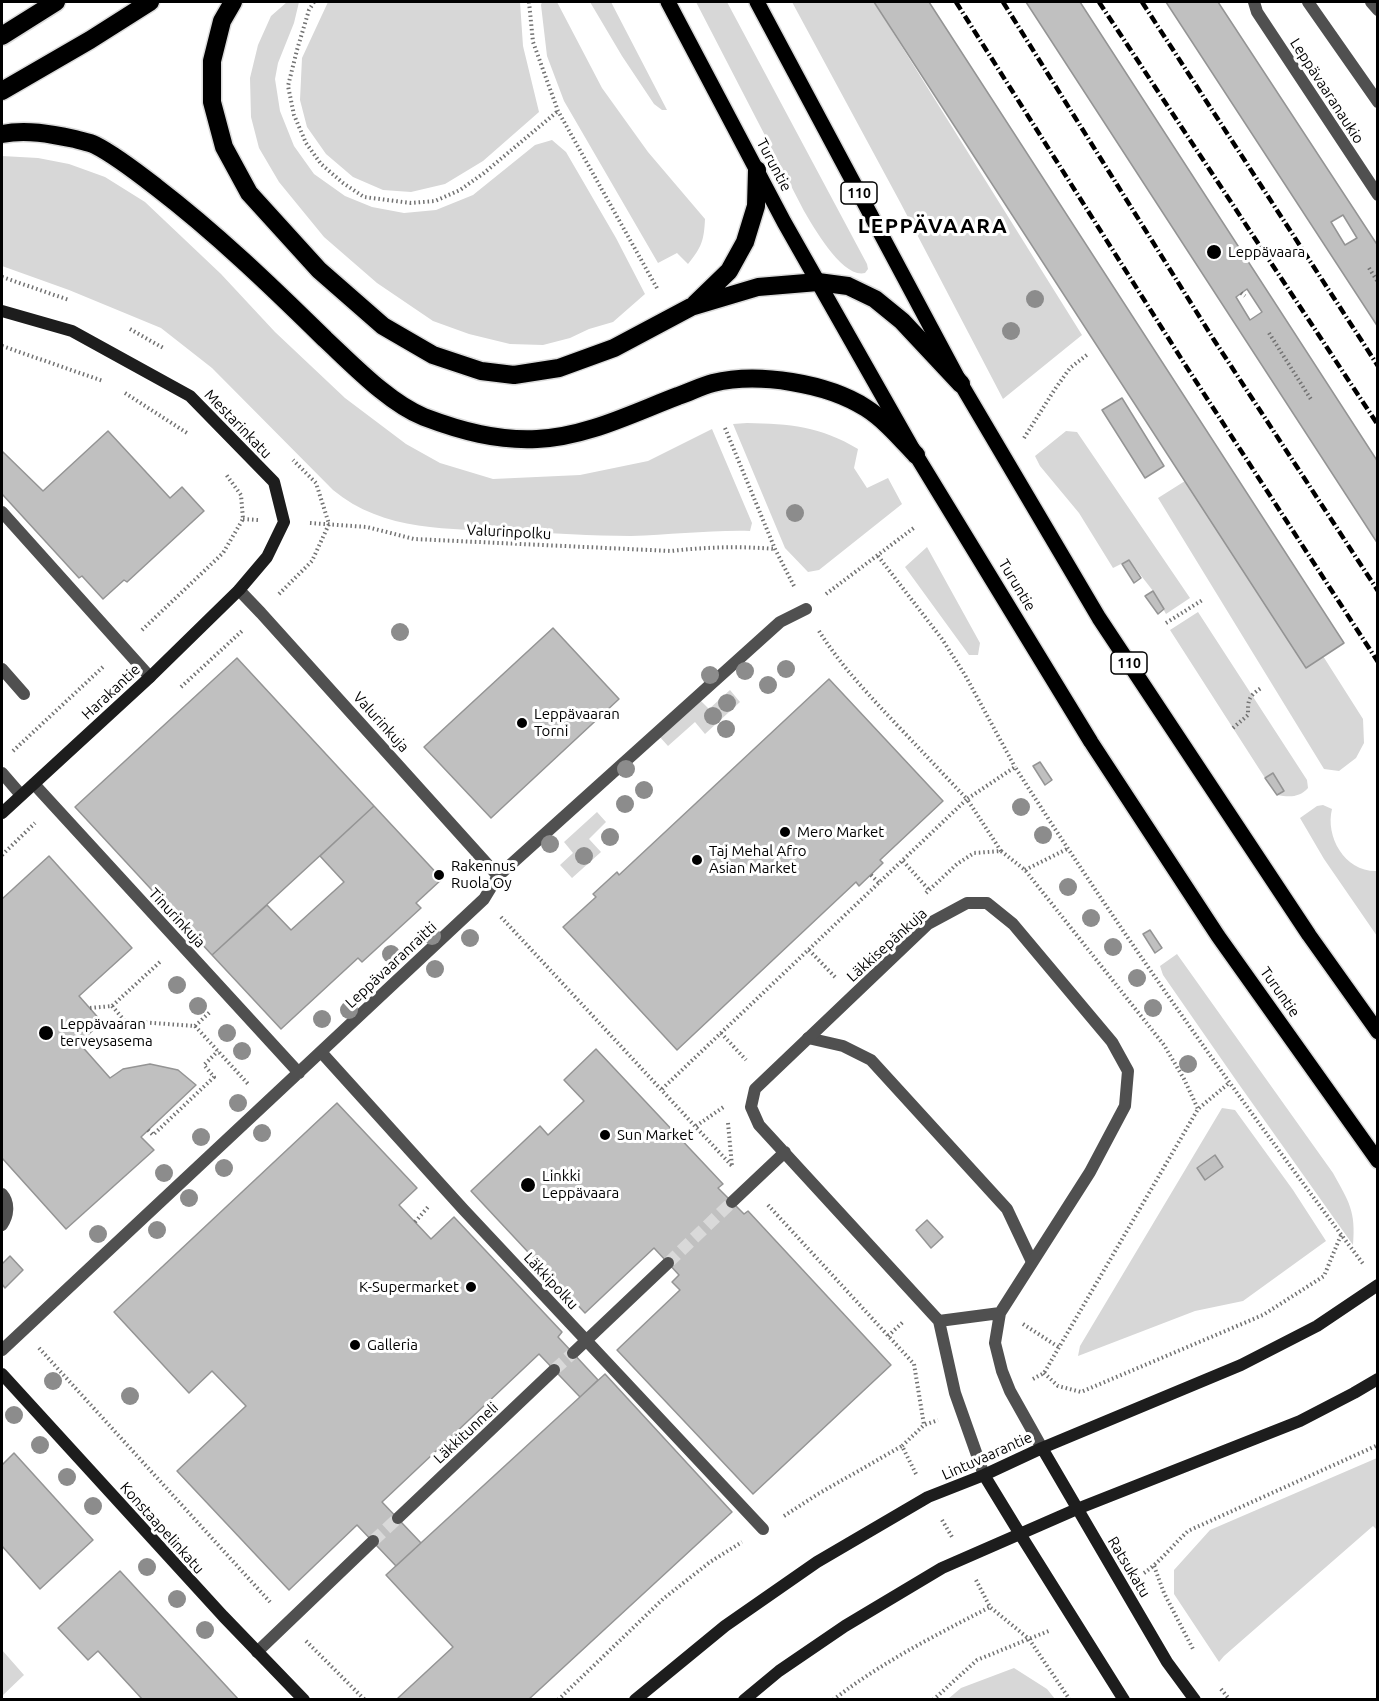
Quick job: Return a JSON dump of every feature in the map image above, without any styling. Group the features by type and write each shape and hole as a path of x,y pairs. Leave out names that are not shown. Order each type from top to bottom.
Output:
{"highway":[{"path":"2,36 56,2"},
{"path":"2,91 150,2"},
{"path":"232,2 222,21 212,61 212,102 224,147 249,193 319,270 383,326 433,355 481,371 514,375 559,368 614,348 691,308 758,287 818,282 848,286 876,299 902,321 961,384"},
{"path":"2,134 15,131 54,134 93,144 140,175 190,213 369,381 414,413 456,429 496,438 538,439 583,432 712,383 747,378 780,379 826,391 867,408 916,455"},
{"path":"691,308 729,271 745,242 756,206 756,170"}],"main road":[{"name":"Turuntie","path":"668,2 756,170 916,455 1091,742 1218,936 1377,1161"},
{"name":"110","path":"757,2 961,384 1099,618 1309,935 1377,1032"},
{"name":"Mestarinkatu","path":"2,311 72,331 190,396 274,482 284,522"},
{"path":"239,590 267,557 284,522"},
{"name":"Harakantie","path":"2,813 150,677 239,590"},
{"name":"Lintuvaarantie","path":"635,1700 725,1626 817,1562 928,1497 1241,1365 1317,1326 1377,1286"},
{"name":"Konstaapelinkatu","path":"2,1374 257,1652 304,1700"},
{"path":"744,1700 779,1671 845,1626 942,1568 1077,1509 1300,1421 1354,1394 1377,1379"},
{"name":"Ratsukatu","path":"1042,1448 1167,1662 1195,1700"},
{"path":"984,1475 1124,1700"}],"street":[{"name":"Leppävaaranaukio","path":"1254,2 1257,12 1377,195"},
{"path":"1308,2 1377,102"},
{"path":"1371,2 1377,10"},
{"path":"2,512 150,677"},
{"name":"Valurinkuja","path":"239,590 498,876"},
{"name":"Leppävaaranraitti","path":"2,1350 484,898 498,876 780,622 806,609"},
{"path":"2,669 24,694"},
{"path":"2,773 21,795"},
{"name":"Tinurinkuja","path":"34,784 299,1072"},
{"name":"Läkkisepänkuja","path":"984,1475 955,1393 939,1321 759,1125 751,1107 755,1089 928,924 967,903 987,903 1013,924 1112,1041 1128,1071 1125,1106 1090,1172 1000,1313 995,1343 1002,1371 1010,1391 1042,1448"},
{"path":"808,1038 843,1046 872,1060 1007,1209 1032,1262"},
{"name":"Läkkipolku","path":"321,1052 457,1202 763,1529"},
{"path":"732,1202 784,1152"},
{"path":"2,1194 6,1198 8,1211 2,1225"},
{"path":"573,1353 668,1263"},
{"path":"939,1321 1000,1313"},
{"name":"Läkkitunneli","path":"398,1518 555,1370"},
{"path":"257,1652 373,1541"}],"path":[{"path":"314,2 309,10 288,86 294,115 306,143 321,164 364,197 411,203 435,201 460,190 484,173 558,111"},
{"path":"529,2 533,42 558,111 658,290"},
{"path":"1369,268 1377,282"},
{"path":"1269,333 1312,401"},
{"path":"2,346 108,382"},
{"path":"1024,438 1070,368 1088,354"},
{"path":"118,389 193,437"},
{"path":"725,428 775,549 806,609 838,659 878,706 967,799 1001,851 1025,870 1164,1045 1198,1109"},
{"path":"10,753 223,553 243,519 241,495 224,471"},
{"name":"Valurinpolku","path":"243,519 367,527 414,539 671,551 708,547 775,549"},
{"path":"806,609 915,527"},
{"path":"878,556 942,639 965,675 1015,767 1067,849 1229,1083 1370,1272"},
{"path":"1166,623 1204,599"},
{"path":"1233,728 1248,715 1250,696 1261,688"},
{"path":"662,1089 967,799 1015,767"},
{"path":"1025,870 1067,849"},
{"path":"921,898 957,864 974,853 1001,851"},
{"path":"903,861 929,890"},
{"path":"871,874 879,884"},
{"path":"484,898 914,1364 924,1425"},
{"path":"90,1008 112,1006 180,944"},
{"path":"809,950 836,978"},
{"path":"195,1026 229,996"},
{"path":"112,1006 125,1021 195,1026 265,1104"},
{"path":"721,1034 747,1061"},
{"path":"148,1130 153,1135 214,1077 204,1065 218,1052"},
{"path":"742,1068 751,1058"},
{"path":"1010,1391 1044,1373 1198,1109 1229,1083"},
{"path":"728,1098 726,1106 732,1166"},
{"path":"696,1126 726,1106"},
{"path":"1044,1373 1058,1386 1081,1392 1263,1315 1324,1276 1341,1234"},
{"path":"23,1330 288,1622 365,1700"},
{"path":"1123,1588 1154,1566 1188,1531 1377,1445"},
{"path":"558,1700 663,1599 710,1562 818,1494 902,1446"},
{"path":"1154,1566 1164,1593 1199,1660"},
{"path":"833,1700 857,1681 920,1642 990,1607"},
{"path":"933,1700 977,1660 1073,1620"},
{"path":"1219,1687 1230,1700"}],"shaded area":[{"path":"287,2 299,2 294,23 278,63 275,79 280,111 294,146 314,174 345,196 372,207 404,213 436,210 473,195 535,145 552,140 566,152 616,238 645,294 613,322 589,329 570,338 543,345 510,344 469,334 433,321 377,283 324,237 279,182 259,148 251,117 250,78 258,45 271,16"},
{"path":"328,2 520,2 523,46 539,112 483,161 445,184 411,192 383,190 353,177 326,154 307,127 300,100 302,58"},
{"path":"542,2 557,2 602,88 648,152 705,219 701,243 688,264 677,253 658,263 564,101 547,56"},
{"path":"590,2 611,2 667,110 662,110 654,104"},
{"path":"696,2 727,2 867,264 868,269 865,273 856,273 839,261 815,229"},
{"path":"792,2 874,2 1082,335 1003,399 900,202"},
{"path":"2,156 38,158 69,164 105,177 145,202 221,274 275,332 345,398 406,444 440,463 493,479 580,475 648,461 712,429 752,523 750,531 631,536 465,530 418,526 396,521 373,514 353,504 333,490 212,368 161,328 69,290 2,266"},
{"path":"733,424 804,428 844,441 858,449 854,468 867,488 888,478 902,504 819,570 808,572 785,548"},
{"path":"1066,431 1077,432 1190,598 1166,614 1153,591 1129,560 1113,568 1079,513 1040,466 1035,456"},
{"path":"1185,481 1323,656 1363,719 1364,743 1356,758 1339,771 1324,769 1158,498"},
{"path":"927,547 980,643 978,655 969,655 905,567"},
{"path":"1198,612 1307,780 1308,788 1301,794 1277,795 1284,791 1265,778 1170,630"},
{"path":"730,690 740,702 705,734 695,722 668,746 659,736 699,699 709,709"},
{"path":"1323,805 1332,809 1332,831 1340,851 1355,866 1377,871 1377,936 1324,859 1300,818 1317,806"},
{"path":"597,812 606,822 589,839 601,852 572,878 560,865 573,853 564,842"},
{"path":"1177,954 1333,1173 1350,1207 1353,1245 1163,975 1160,966"},
{"path":"1222,1108 1235,1110 1293,1190 1326,1241 1243,1301 1195,1311 1078,1356 1080,1346"},
{"path":"1377,1458 1377,1530 1373,1526 1219,1662 1174,1594 1174,1570 1210,1530"},
{"path":"2,1650 24,1675 2,1696"},
{"path":"1014,1668 1047,1689 1055,1699 948,1699 961,1688"}],"building":[{"path":"874,2 929,2 1344,643 1306,668"},
{"path":"1026,2 1080,2 1378,462 1378,544"},
{"path":"1166,2 1218,2 1378,246 1378,327"},
{"path":"1343,215 1357,238 1345,245 1331,222"},
{"path":"1247,289 1262,312 1250,320 1236,297"},
{"path":"1122,398 1164,466 1145,478 1102,410"},
{"path":"108,431 170,498 182,487 204,511 127,582 124,580 103,599 82,576 79,578 2,494 2,455 3,452 43,491"},
{"path":"1129,560 1141,578 1134,583 1122,564"},
{"path":"1153,591 1164,609 1158,614 1145,596"},
{"name":"Leppävaaran Torni","path":"553,628 619,699 491,818 424,747"},
{"path":"237,658 374,806 212,955 75,807"},
{"path":"829,679 943,801 880,860 883,863 859,886 856,882 677,1050 563,927 596,897 593,894 617,872 619,875"},
{"path":"1040,762 1052,780 1045,785 1033,766"},
{"path":"1273,773 1284,791 1277,795 1265,778"},
{"path":"374,806 442,879 416,903 421,908 362,962 358,958 281,1029 212,955 267,905 291,930 344,882 320,856"},
{"name":"Leppävaaran terveysasema","path":"49,856 132,948 79,996 102,1022 79,1043 110,1078 123,1069 150,1064 178,1070 196,1085 141,1137 154,1150 66,1229 2,1158 2,899"},
{"path":"1150,930 1162,948 1155,953 1143,934"},
{"path":"596,1049 723,1184 718,1188 744,1214 748,1211 891,1365 753,1494 617,1350 680,1290 672,1282 679,1275 668,1263 654,1248 585,1313 471,1191 540,1126 548,1135 584,1101 564,1080"},
{"name":"Galleria","path":"337,1103 417,1188 399,1205 431,1239 454,1217 562,1332 558,1337 598,1380 580,1397 539,1354 382,1502 421,1543 396,1566 357,1525 289,1590 177,1471 246,1406 212,1371 189,1393 114,1312"},
{"path":"1215,1155 1223,1167 1205,1180 1197,1168"},
{"path":"927,1220 943,1237 931,1248 916,1230"},
{"path":"10,1256 23,1270 5,1288 2,1284 2,1264"},
{"path":"605,1374 732,1512 528,1700 399,1700 398,1698 453,1647 386,1575"},
{"path":"14,1453 93,1540 40,1589 2,1546 2,1465"},
{"path":"120,1571 239,1700 143,1700 98,1651 88,1660 58,1628"}],"tunnel":[{"path":"668,1263 732,1202"},
{"path":"554,1370 573,1353"},
{"path":"373,1541 398,1518"}],"railway":[{"path":"956,2 1184,363 1378,662"},
{"path":"1003,2 1214,340 1378,591"},
{"path":"1099,2 1378,425"},
{"path":"1142,2 1378,366"}],"place":[{"name":"Leppävaara","path":"1214,252"},
{"name":"Leppävaaran Torni","path":"522,723"},
{"name":"Mero Market","path":"785,832"},
{"name":"Taj Mehal Afro Asian Market","path":"697,860"},
{"name":"Rakennus Ruola Oy","path":"439,875"},
{"name":"Leppävaaran terveysasema","path":"46,1033"},
{"name":"Sun Market","path":"605,1135"},
{"name":"Linkki Leppävaara","path":"528,1185"},
{"name":"K-Supermarket","path":"471,1287"},
{"name":"Galleria","path":"355,1345"}],"district":[{"name":"LEPPÄVAARA","path":"933,226"}]}
